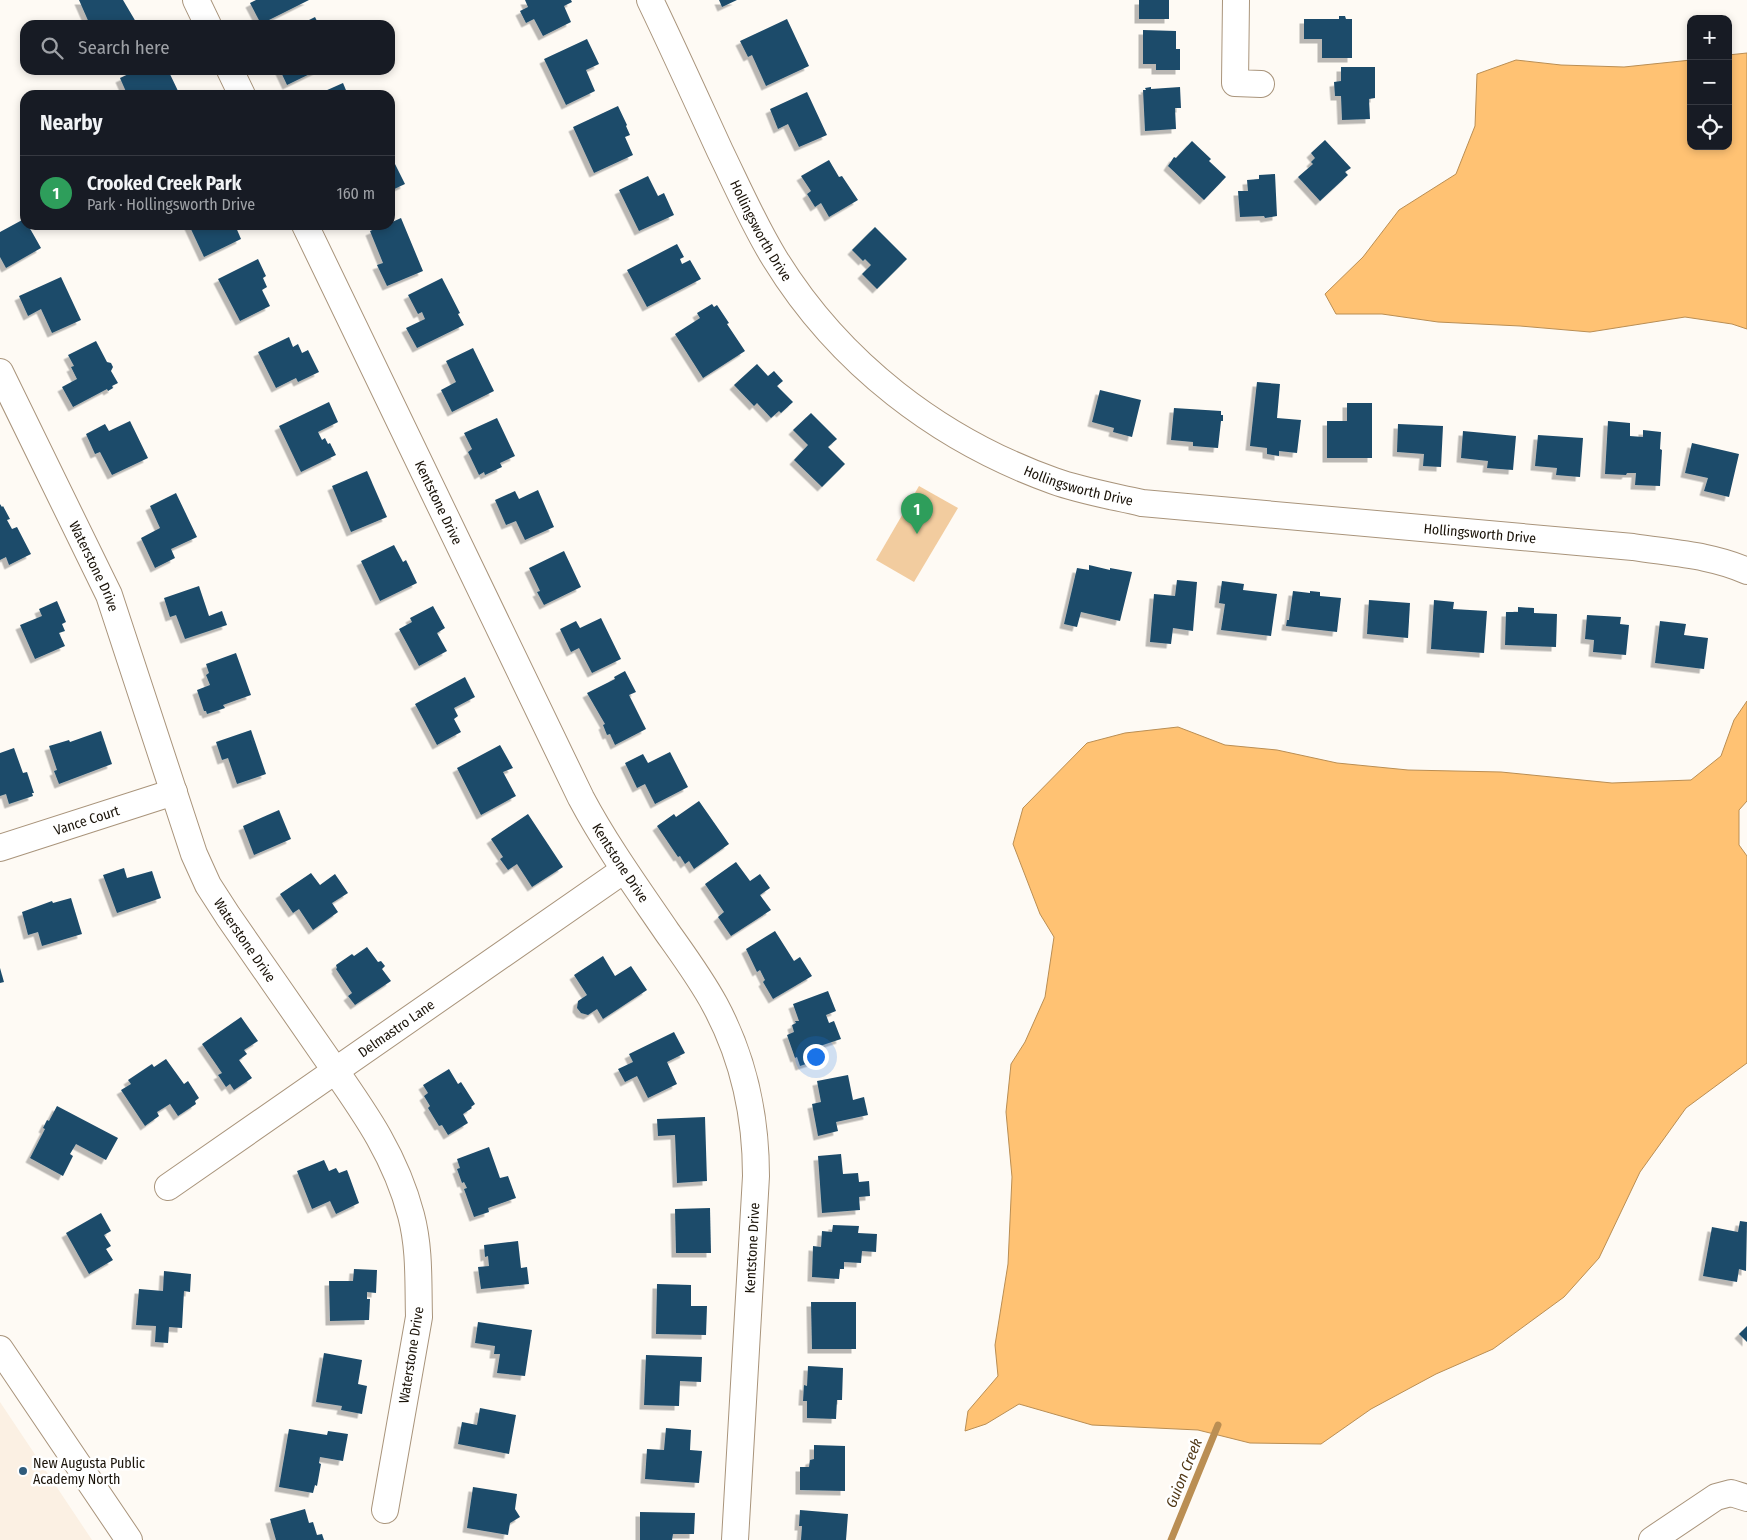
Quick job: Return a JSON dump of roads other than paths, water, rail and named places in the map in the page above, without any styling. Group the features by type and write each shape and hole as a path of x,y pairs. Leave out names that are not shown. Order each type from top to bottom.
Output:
{"street":[{"path":"196,0 206,20"},
{"name":"Hollingsworth Drive","path":"650,0 752,218 793,286 839,342 877,379 902,400 974,446 1012,465 1052,480 1142,503 1662,550 1726,564 1747,571"},
{"path":"1236,0 1235,83 1262,84"},
{"path":"232,75 240,90"},
{"name":"Kentstone Drive","path":"307,230 598,829 624,870 698,976 715,1005 738,1060 752,1117 756,1160 756,1192 735,1540"},
{"name":"Waterstone Drive","path":"0,372 109,595 194,854 214,895 378,1134 393,1162 408,1206 418,1254 419,1317 385,1510"},
{"name":"Vance Court","path":"0,848 174,792"},
{"name":"Delmastro Lane","path":"168,1188 624,870"},
{"path":"0,1349 129,1540"},
{"path":"1652,1540 1716,1497 1731,1493 1747,1498"}],"waterway":[{"name":"Guion Creek","path":"1171,1540 1218,1425"}],"place":[{"name":"Crooked Creek Park","path":"917,534"},
{"name":"New Augusta Public Academy North","path":"23,1471"}]}
